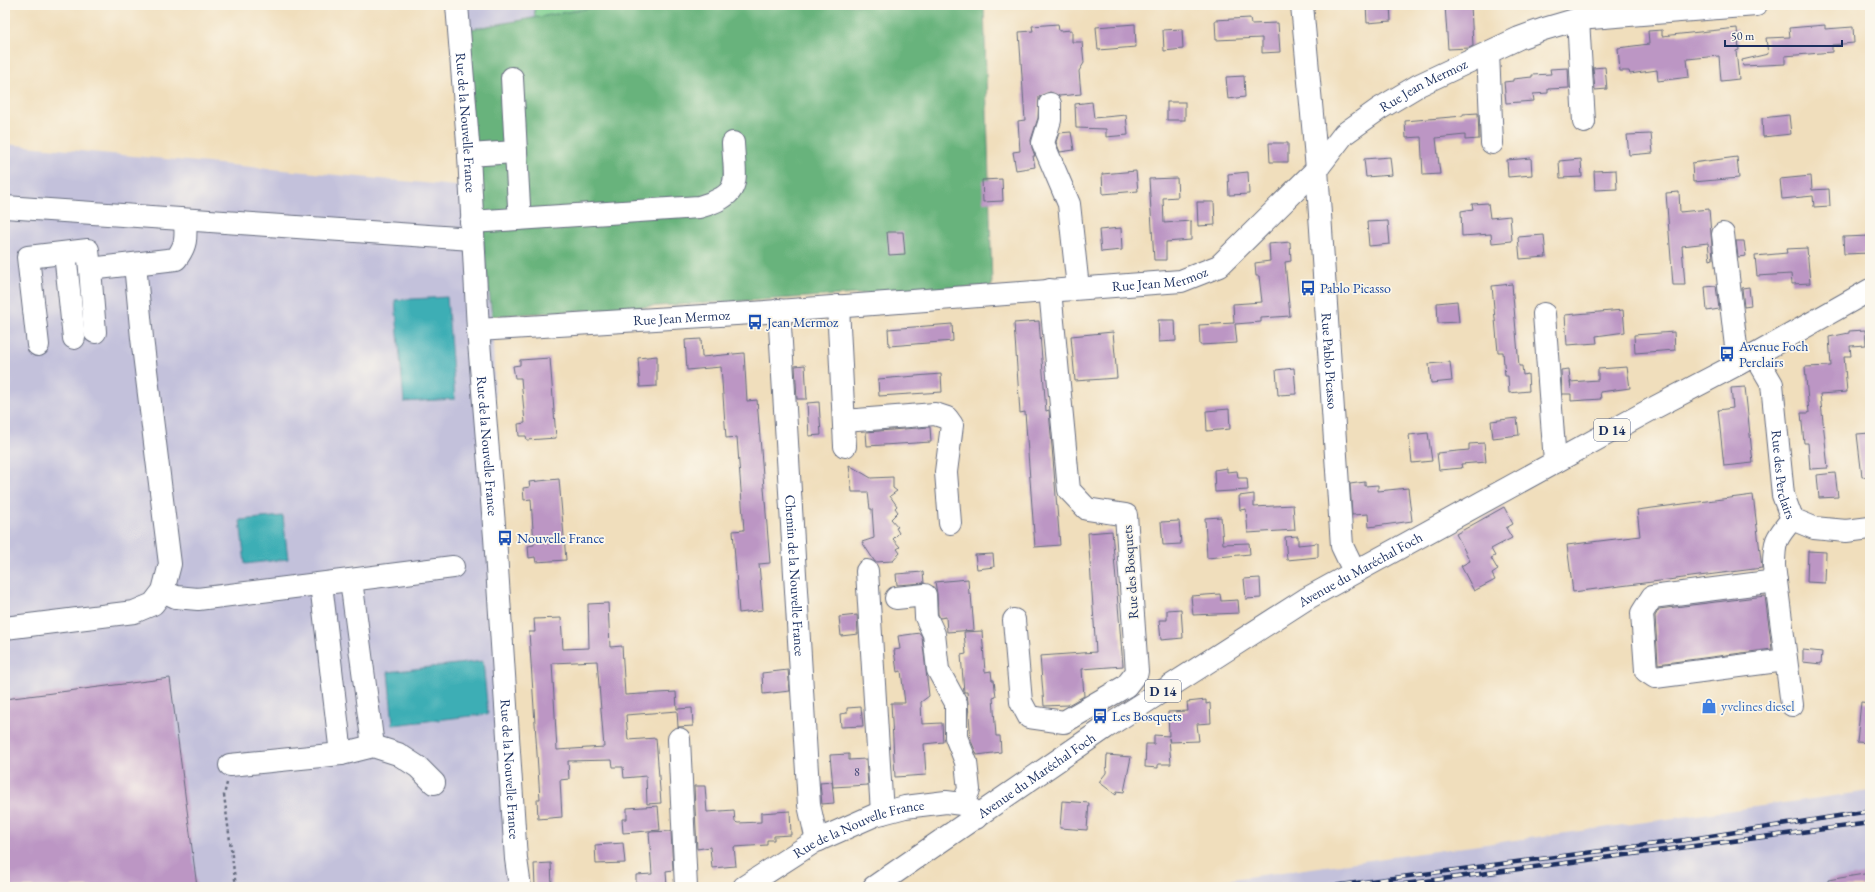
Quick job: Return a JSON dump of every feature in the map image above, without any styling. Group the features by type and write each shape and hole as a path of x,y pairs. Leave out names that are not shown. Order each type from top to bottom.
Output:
{"street":[{"name":"Rue de la Nouvelle France","path":"457,5 468,155 478,330 515,843 520,887"},
{"name":"Rue Pablo Picasso","path":"1302,5 1317,169 1342,546 1354,571"},
{"name":"Rue Jean Mermoz","path":"478,330 1181,281 1219,266 1317,169 1344,134 1379,109 1419,85 1544,29 1578,19 1756,5"},
{"path":"1578,19 1584,122"},
{"path":"1488,53 1492,144"},
{"path":"512,78 519,206"},
{"path":"1050,104 1050,120 1043,143 1069,204 1078,288"},
{"path":"5,207 185,220 472,230 700,208 729,195 733,188 735,180 733,143"},
{"path":"468,155 516,152"},
{"path":"90,269 176,259 184,249 186,240 185,220"},
{"path":"1723,234 1747,359"},
{"path":"38,345 28,257 88,250 95,332"},
{"path":"65,253 74,338"},
{"path":"5,628 134,612 153,604 163,591 170,564 142,338 135,264"},
{"name":"Rue des Bosquets","path":"1014,620 1021,702 1029,717 1064,722 1126,686 1137,672 1126,515 1088,508 1069,490 1050,290"},
{"name":"Avenue du Maréchal Foch","path":"874,887 969,811 1105,728 1306,599 1354,571 1747,359 1870,290"},
{"path":"838,306 845,446"},
{"name":"Chemin de la Nouvelle France","path":"779,310 808,805 815,832 819,840"},
{"path":"1544,314 1555,462"},
{"name":"Rue des Perclairs","path":"1747,359 1772,384 1783,495 1792,518 1814,528 1846,531 1870,528"},
{"path":"844,421 935,414 947,418 952,424 946,472 950,523"},
{"path":"1792,518 1779,534 1774,545 1774,566 1792,705"},
{"path":"163,591 176,597 198,599 453,567"},
{"path":"867,571 882,813"},
{"path":"351,580 373,746"},
{"path":"1776,581 1652,598 1642,613 1646,671 1655,677 1786,660"},
{"path":"321,584 342,754"},
{"path":"896,598 925,595 926,617 934,634 938,670 956,703 956,737 966,762 969,790 969,811"},
{"path":"679,739 686,887"},
{"path":"230,765 342,754 373,746 398,754 418,767 434,783"},
{"name":"Rue de la Nouvelle France","path":"744,887 819,840 882,813 946,802 969,811"}],"path":[{"path":"230,765 224,795 236,887"}],"shaded area":[{"path":"462,5 534,5 535,18 465,30"},
{"path":"5,144 477,188 492,316 513,887 5,887"},
{"path":"1870,791 1870,887 1174,887"}],"green space":[{"path":"534,5 607,5 535,18"},
{"path":"607,5 984,5 992,286 492,316 477,188 465,30"}],"water":[{"path":"447,297 455,399 404,402 395,300"},
{"path":"283,516 288,559 245,564 240,520"},
{"path":"483,661 488,714 393,725 388,672"}],"building":[{"path":"1366,5 1390,5 1391,21 1367,23"},
{"path":"1445,5 1471,5 1473,46 1469,48 1448,49"},
{"path":"1250,18 1251,24 1278,23 1280,52 1262,53 1262,38 1216,40 1215,20"},
{"path":"1058,24 1059,31 1072,30 1072,42 1082,42 1084,63 1079,71 1081,94 1059,96 1050,92 1039,97 1038,118 1031,140 1035,156 1033,156 1035,167 1016,170 1013,152 1020,151 1018,121 1025,120 1019,32 1033,31 1032,26"},
{"path":"1135,24 1136,47 1098,50 1096,27"},
{"path":"1825,25 1825,29 1853,27 1854,43 1832,45 1832,52 1785,56 1785,64 1743,66 1742,60 1768,54 1766,38 1790,37 1789,28"},
{"path":"1737,28 1739,50 1736,51 1739,79 1721,81 1719,56 1687,59 1689,77 1658,81 1657,70 1630,74 1629,71 1620,71 1618,48 1649,44 1648,31 1662,30 1662,36"},
{"path":"1182,29 1183,49 1164,51 1163,30"},
{"path":"1605,67 1607,89 1595,90 1593,68"},
{"path":"1568,68 1569,88 1548,89 1548,93 1533,94 1534,101 1506,103 1504,82 1513,81 1513,79 1532,77 1532,75 1551,74 1550,69"},
{"path":"1244,76 1245,97 1228,99 1226,77"},
{"path":"1092,102 1094,118 1126,115 1128,135 1106,137 1106,129 1076,128 1075,104"},
{"path":"1167,102 1185,102 1185,120 1167,120"},
{"path":"1478,113 1479,139 1465,140 1465,135 1436,138 1440,174 1423,175 1421,137 1406,138 1405,121 1463,116 1463,114"},
{"path":"1789,115 1791,134 1763,137 1762,118"},
{"path":"1071,132 1074,150 1060,152 1056,142 1059,133"},
{"path":"1651,134 1653,153 1629,155 1627,135"},
{"path":"1269,143 1288,143 1288,162 1270,162"},
{"path":"1390,157 1392,175 1366,177 1364,159"},
{"path":"1737,157 1739,178 1693,182 1692,163"},
{"path":"1531,158 1532,175 1508,177 1507,160"},
{"path":"1581,159 1582,177 1560,178 1559,161"},
{"path":"1616,170 1617,189 1595,190 1594,171"},
{"path":"1136,171 1138,191 1103,194 1102,174"},
{"path":"1248,172 1249,194 1229,195 1228,174"},
{"path":"1811,176 1812,190 1829,189 1830,206 1814,207 1813,196 1782,199 1780,179"},
{"path":"1177,178 1178,197 1163,198 1164,223 1191,221 1191,240 1166,242 1166,260 1154,260 1149,179"},
{"path":"1002,179 1003,201 983,202 982,180"},
{"path":"1679,192 1680,212 1709,209 1713,259 1710,260 1708,243 1682,246 1685,285 1673,285 1666,193"},
{"path":"1197,202 1214,202 1215,225 1198,226"},
{"path":"1488,203 1490,218 1510,216 1512,241 1492,243 1491,234 1462,236 1461,211 1473,209 1472,204"},
{"path":"1388,221 1390,244 1369,246 1367,222"},
{"path":"1121,228 1122,250 1101,252 1099,230"},
{"path":"887,232 903,232 905,254 889,255"},
{"path":"1544,235 1546,257 1520,259 1518,237"},
{"path":"1870,236 1870,253 1844,254 1843,237"},
{"path":"1736,241 1744,241 1746,256 1738,257"},
{"path":"1290,242 1291,261 1285,262 1290,316 1261,318 1261,322 1235,324 1237,343 1200,345 1199,325 1234,323 1233,304 1262,302 1259,276 1256,276 1255,263 1270,261 1269,244"},
{"path":"1807,248 1810,283 1792,284 1791,274 1757,276 1755,256 1787,253 1786,249"},
{"path":"1512,284 1519,366 1522,366 1523,375 1528,374 1529,391 1509,393 1508,376 1505,376 1503,352 1498,352 1492,286"},
{"path":"1716,286 1719,309 1707,311 1705,287"},
{"path":"1749,287 1751,306 1744,307 1742,288"},
{"path":"1457,301 1459,322 1438,323 1437,303"},
{"path":"1623,310 1625,332 1596,336 1597,343 1567,345 1565,315"},
{"path":"1158,320 1175,320 1176,341 1159,342"},
{"path":"1039,321 1046,411 1049,410 1060,545 1035,547 1025,412 1020,413 1014,323"},
{"path":"952,324 953,341 889,346 888,329"},
{"path":"1865,330 1866,345 1850,346 1851,356 1844,356 1847,392 1820,394 1828,468 1810,469 1808,443 1804,443 1801,413 1809,413 1805,367 1831,366 1829,337 1849,333 1849,331"},
{"path":"1113,332 1117,378 1075,381 1071,336"},
{"path":"1674,332 1675,350 1635,353 1634,335"},
{"path":"701,339 702,357 744,353 747,401 757,400 770,563 759,564 763,610 739,613 733,531 744,530 737,437 726,438 721,367 687,370 685,340"},
{"path":"657,356 657,386 640,387 638,358"},
{"path":"550,358 556,438 527,440 526,436 519,436 518,424 525,423 521,378 515,378 513,366 520,365 520,360"},
{"path":"1450,362 1452,381 1431,383 1429,364"},
{"path":"805,365 807,399 797,399 795,366"},
{"path":"1627,367 1630,388 1600,392 1601,399 1571,401 1571,394 1562,394 1561,370 1569,369 1570,382 1598,380 1598,369"},
{"path":"1294,368 1296,394 1278,395 1276,370"},
{"path":"941,374 942,392 879,396 878,379"},
{"path":"1745,387 1753,463 1724,466 1718,410 1733,408 1731,388"},
{"path":"819,402 821,435 809,436 807,403"},
{"path":"1229,409 1230,429 1207,431 1206,411"},
{"path":"1517,418 1519,435 1493,438 1491,421"},
{"path":"930,427 931,442 867,446 866,432"},
{"path":"1428,433 1432,461 1412,463 1409,435"},
{"path":"1870,433 1870,476 1862,477 1857,434"},
{"path":"1484,443 1486,462 1461,464 1462,468 1439,470 1437,453 1469,450 1469,444"},
{"path":"849,465 871,478 893,477 893,488 897,491 890,496 897,506 895,508 898,512 891,519 898,527 896,528 899,533 893,539 900,547 897,549 900,553 893,561 875,562 862,542 874,538 872,509 870,509 868,492 852,492"},
{"path":"1227,468 1227,472 1237,471 1238,478 1247,478 1248,490 1215,492 1214,470"},
{"path":"1835,473 1838,497 1819,498 1817,475"},
{"path":"559,479 566,560 536,562 535,557 529,558 528,546 534,545 531,499 524,500 523,488 530,487 529,482"},
{"path":"1365,482 1365,486 1378,485 1378,491 1408,488 1412,521 1369,527 1368,514 1352,515 1350,484"},
{"path":"1254,494 1254,507 1293,505 1295,530 1248,533 1246,509 1240,510 1239,496"},
{"path":"1753,495 1762,568 1573,592 1567,545 1640,536 1637,510"},
{"path":"1504,507 1513,524 1506,528 1512,538 1491,549 1495,556 1491,558 1498,570 1492,574 1495,580 1474,591 1461,566 1470,561 1456,534"},
{"path":"1221,517 1223,544 1249,543 1250,554 1207,558 1205,518"},
{"path":"1179,521 1181,544 1163,545 1161,522"},
{"path":"1112,531 1123,666 1082,669 1084,696 1068,705 1044,706 1040,656 1096,652 1088,533"},
{"path":"1298,536 1298,545 1318,543 1318,557 1287,560 1285,537"},
{"path":"1808,551 1826,552 1825,583 1807,582"},
{"path":"993,554 994,567 977,569 975,555"},
{"path":"923,572 924,583 897,585 896,574"},
{"path":"1260,578 1261,598 1246,599 1244,579"},
{"path":"968,579 969,594 971,594 974,630 947,632 946,617 940,618 938,614 935,582"},
{"path":"1220,594 1221,601 1238,600 1239,613 1193,615 1191,596"},
{"path":"1765,596 1772,649 1658,664 1655,616 1659,609"},
{"path":"608,603 610,647 622,646 625,695 676,692 677,709 692,708 693,726 678,727 677,711 626,715 628,740 656,738 661,803 647,804 646,776 624,778 623,767 613,767 612,760 568,761 569,779 560,780 562,817 538,819 537,799 540,799 529,632 535,632 534,619 561,618 563,649 589,648 588,604","holes":["597,661 604,747 557,750 552,663"]},
{"path":"1181,609 1183,638 1161,640 1159,620 1167,620 1167,610"},
{"path":"857,615 858,634 841,636 839,617"},
{"path":"982,631 985,672 991,671 992,680 994,680 996,697 993,698 996,736 1000,736 1001,752 977,755 971,741 967,692 964,692 961,655 966,654 964,632"},
{"path":"920,633 922,637 929,696 921,702 922,724 942,723 943,742 924,744 926,775 895,777 891,703 905,703 901,671 897,672 894,650 900,649 898,636"},
{"path":"1803,650 1822,652 1821,664 1803,662"},
{"path":"788,670 790,691 763,694 762,673"},
{"path":"170,678 197,887 5,887 5,699"},
{"path":"1206,700 1206,704 1210,703 1211,723 1197,724 1199,741 1170,742 1169,738 1171,764 1158,764 1158,768 1145,767 1146,744 1154,744 1154,735 1169,736 1168,712 1188,711 1187,702"},
{"path":"1861,702 1870,703 1870,743 1857,742"},
{"path":"861,707 863,726 841,727 840,714 847,713 847,708"},
{"path":"849,754 849,760 866,759 868,785 833,787 830,755"},
{"path":"1107,755 1131,757 1124,792 1117,791 1116,795 1099,782 1106,773"},
{"path":"832,782 834,803 822,804 820,783"},
{"path":"694,786 705,786 707,812 734,810 735,822 738,823 761,822 761,813 790,811 791,835 774,836 774,840 767,840 767,845 734,847 736,866 712,868 710,847 697,849"},
{"path":"1062,801 1089,803 1087,830 1060,828"},
{"path":"658,806 660,830 623,833 622,819 627,819 627,808"},
{"path":"671,831 673,870 666,871 667,887 636,887 636,875 652,874 649,832"},
{"path":"623,843 625,863 596,864 595,845"},
{"path":"551,863 552,885 535,886 534,864"},
{"path":"1870,873 1870,887 1828,887 1828,880"}],"railway":[{"path":"1325,887 1685,840 1870,811"},
{"path":"1381,887 1870,823"}],"place":[{"name":"Pablo Picasso","path":"1308,288"},
{"name":"Jean Mermoz","path":"755,322"},
{"name":"Avenue Foch Perclairs","path":"1727,354"},
{"name":"Nouvelle France","path":"505,538"},
{"name":"yvelines diesel","path":"1709,706"},
{"name":"Les Bosquets","path":"1100,716"}]}
